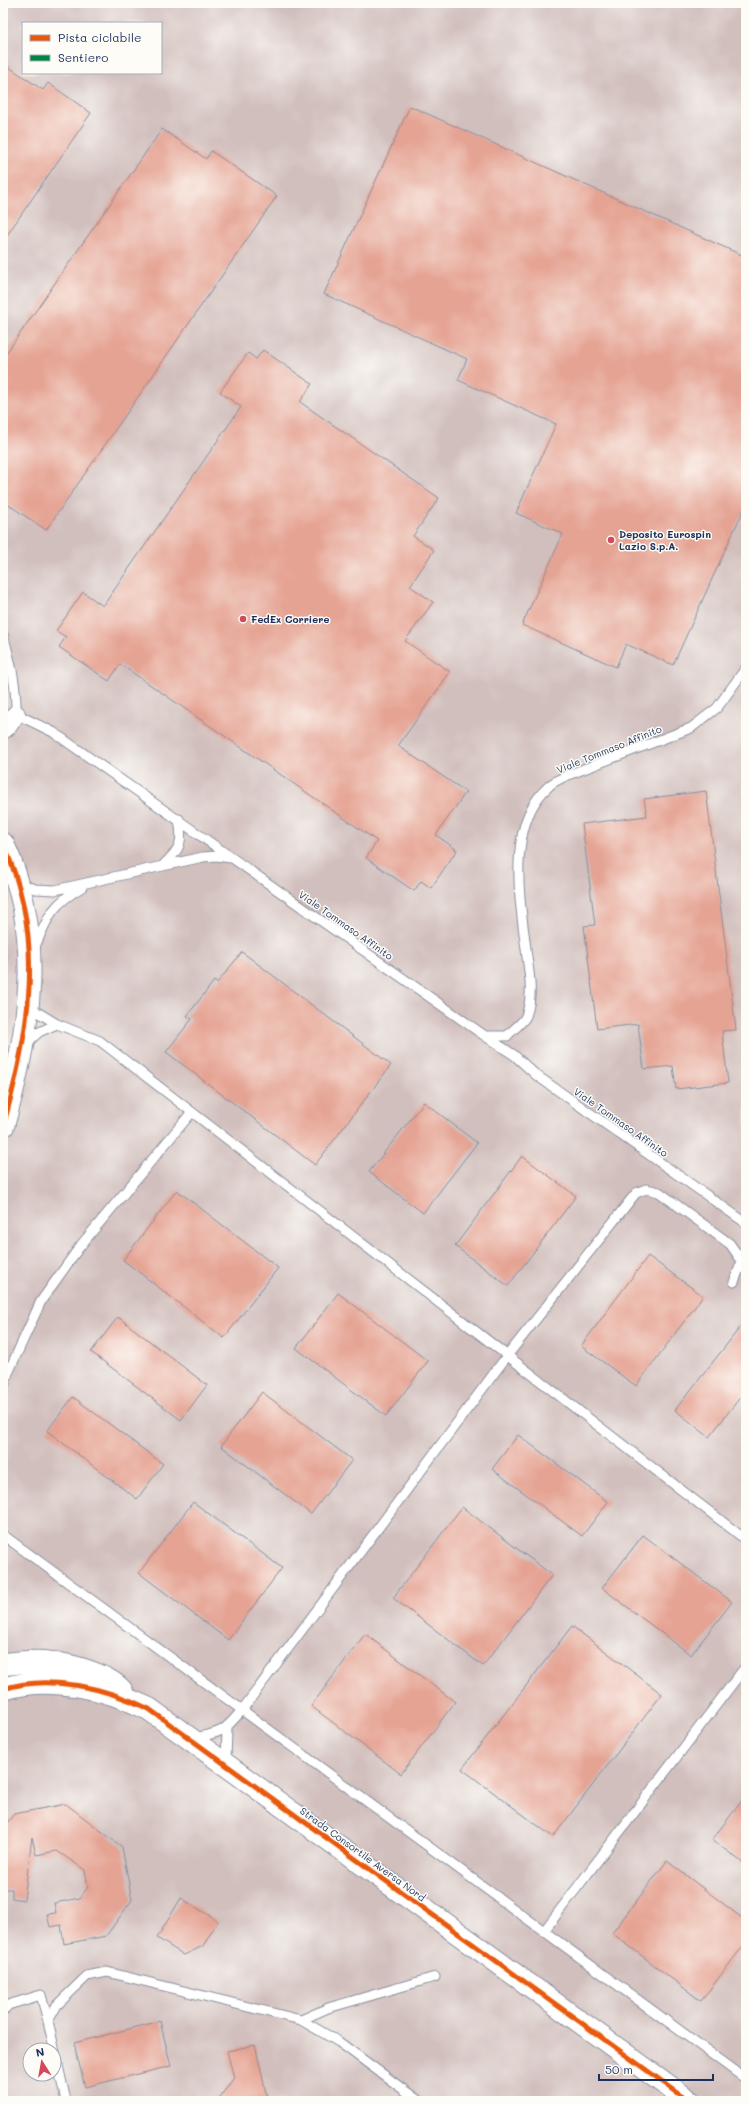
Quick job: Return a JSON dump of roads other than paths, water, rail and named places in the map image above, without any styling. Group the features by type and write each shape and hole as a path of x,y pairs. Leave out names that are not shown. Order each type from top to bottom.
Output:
{"street":[{"path":"3,730 8,726 16,714"},
{"path":"3,844 18,883 24,907 30,957 29,1007 23,1047 3,1126"},
{"name":"Strada Consortile Aversa Nord","path":"3,1664 44,1662 87,1671 117,1685 129,1700"},
{"name":"Strada Consortile Aversa Nord","path":"3,1689 15,1685 38,1682 77,1686 129,1700 149,1709 689,2101"}],"lane":[{"path":"3,634 13,670 17,695 16,714"},
{"name":"Viale Tommaso Affinito","path":"485,1036 507,1036 525,1018 532,994 520,897 520,855 523,830 531,808 549,786 568,775 691,728 717,708 746,668"},
{"name":"Viale Tommaso Affinito","path":"16,714 53,732 234,858 514,1055 536,1075 746,1223"},
{"path":"163,865 176,853 181,836 178,819"},
{"path":"18,883 35,889 55,890 163,865 216,856 234,858"},
{"path":"30,957 54,908 64,898 89,883"},
{"path":"29,1007 57,1024 100,1042 746,1540"},
{"path":"23,1047 39,1032 57,1024"},
{"path":"3,1390 8,1373 41,1301 81,1245 192,1112"},
{"path":"189,1738 213,1734 227,1728 242,1710 507,1356 636,1193 646,1189 659,1192 730,1244 742,1261 734,1282"},
{"path":"3,1535 746,2079"},
{"path":"544,1931 746,1666"},
{"path":"227,1728 227,1766"},
{"path":"48,2021 57,2005 87,1976 108,1972 301,2020 339,2042 419,2101"},
{"path":"301,2020 328,2008 435,1977"},
{"path":"3,2011 8,2005 41,1995 66,2101"}],"place":[{"name":"Deposito Eurospin Lazio S.p.A.","path":"611,540"},
{"name":"FedEx Corriere","path":"243,619"}]}
